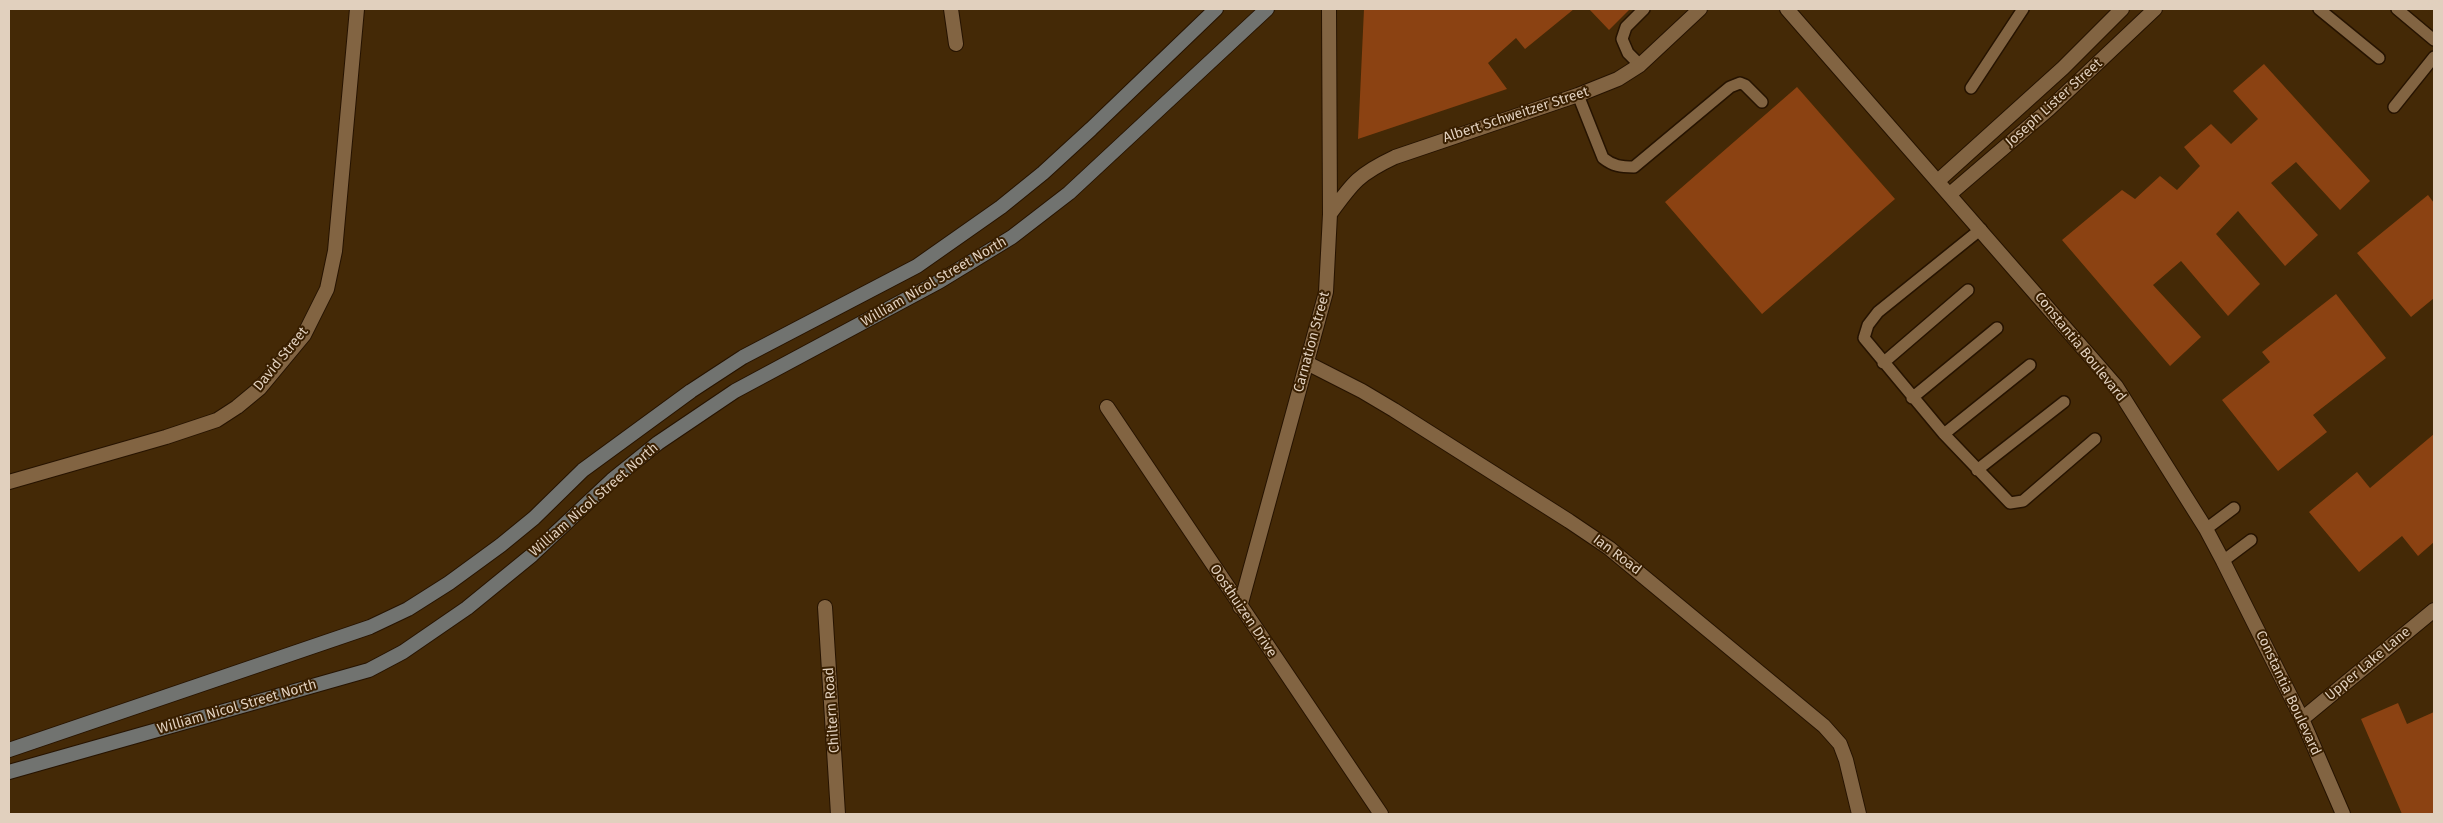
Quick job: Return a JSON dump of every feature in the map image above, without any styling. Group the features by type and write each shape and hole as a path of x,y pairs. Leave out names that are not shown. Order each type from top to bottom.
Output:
{"main road":[{"name":"William Nicol Street North","path":"9,750 362,630 408,610 502,545 534,518 583,470 691,391 743,357 917,266 1001,207 1043,173 1216,9"},
{"name":"William Nicol Street North","path":"9,772 369,670 403,652 467,608 532,555 612,480 658,443 736,392 940,281 1012,237 1069,193 1267,9"}],"street":[{"name":"David Street","path":"9,482 166,437 217,420 260,388 304,335 327,289 335,251 358,9"},
{"path":"951,9 956,44"},
{"name":"Carnation Street","path":"1240,607 1326,292 1330,214 1329,9"},
{"name":"Albert Schweitzer Street","path":"1330,214 1353,182 1371,168 1395,157 1578,95 1618,79 1640,65 1700,9"},
{"name":"Constantia Boulevard","path":"1787,9 1939,180 2116,386 2206,529 2223,561 2302,719 2342,814"},
{"name":"Joseph Lister Street","path":"1939,180 2063,68 2122,9"},
{"name":"Joseph Lister Street","path":"1950,194 2049,109 2155,9"},
{"name":"Ian Road","path":"1307,363 1362,391 1570,520 1659,587 1824,726 1840,744 1846,760 1859,814"},
{"name":"Oosthuizen Drive","path":"1107,407 1381,814"},
{"name":"Chiltern Road","path":"825,607 838,814"},
{"name":"Upper Lake Lane","path":"2302,719 2434,610"}],"lane":[{"path":"1640,65 1628,53 1622,39 1626,27 1644,9"},
{"path":"1971,88 2023,9"},
{"path":"2319,9 2379,58"},
{"path":"2396,9 2434,40"},
{"path":"2394,107 2434,57"},
{"path":"1578,95 1603,158 1611,164 1622,167 1634,166 1730,87 1740,83 1745,85 1762,102"},
{"path":"1981,229 1878,312 1868,325 1864,338 1912,398 1977,470 2010,503 2023,502 2095,438"},
{"path":"1883,363 1968,290"},
{"path":"1912,398 1997,328"},
{"path":"1944,434 2030,365"},
{"path":"1977,470 2064,402"},
{"path":"2206,529 2234,508"},
{"path":"2223,561 2251,540"}],"building":[{"path":"1364,9 1574,9 1525,49 1516,38 1488,63 1507,89 1358,139"},
{"path":"1589,9 1630,9 1609,30"},
{"path":"2264,64 2370,181 2340,210 2296,162 2271,183 2318,235 2285,266 2238,211 2216,234 2260,284 2228,316 2181,261 2153,285 2201,337 2170,366 2062,240 2122,190 2135,199 2160,176 2177,190 2200,166 2184,147 2211,124 2231,144 2258,119 2233,91"},
{"path":"1797,87 1895,199 1762,314 1665,202"},
{"path":"2428,195 2434,203 2434,298 2411,317 2357,253"},
{"path":"2336,294 2386,358 2313,415 2327,432 2278,471 2222,400 2270,362 2262,352"},
{"path":"2434,434 2434,542 2418,556 2402,536 2359,572 2309,512 2357,472 2370,488"},
{"path":"2398,703 2407,724 2434,712 2434,814 2402,814 2361,719"}]}
